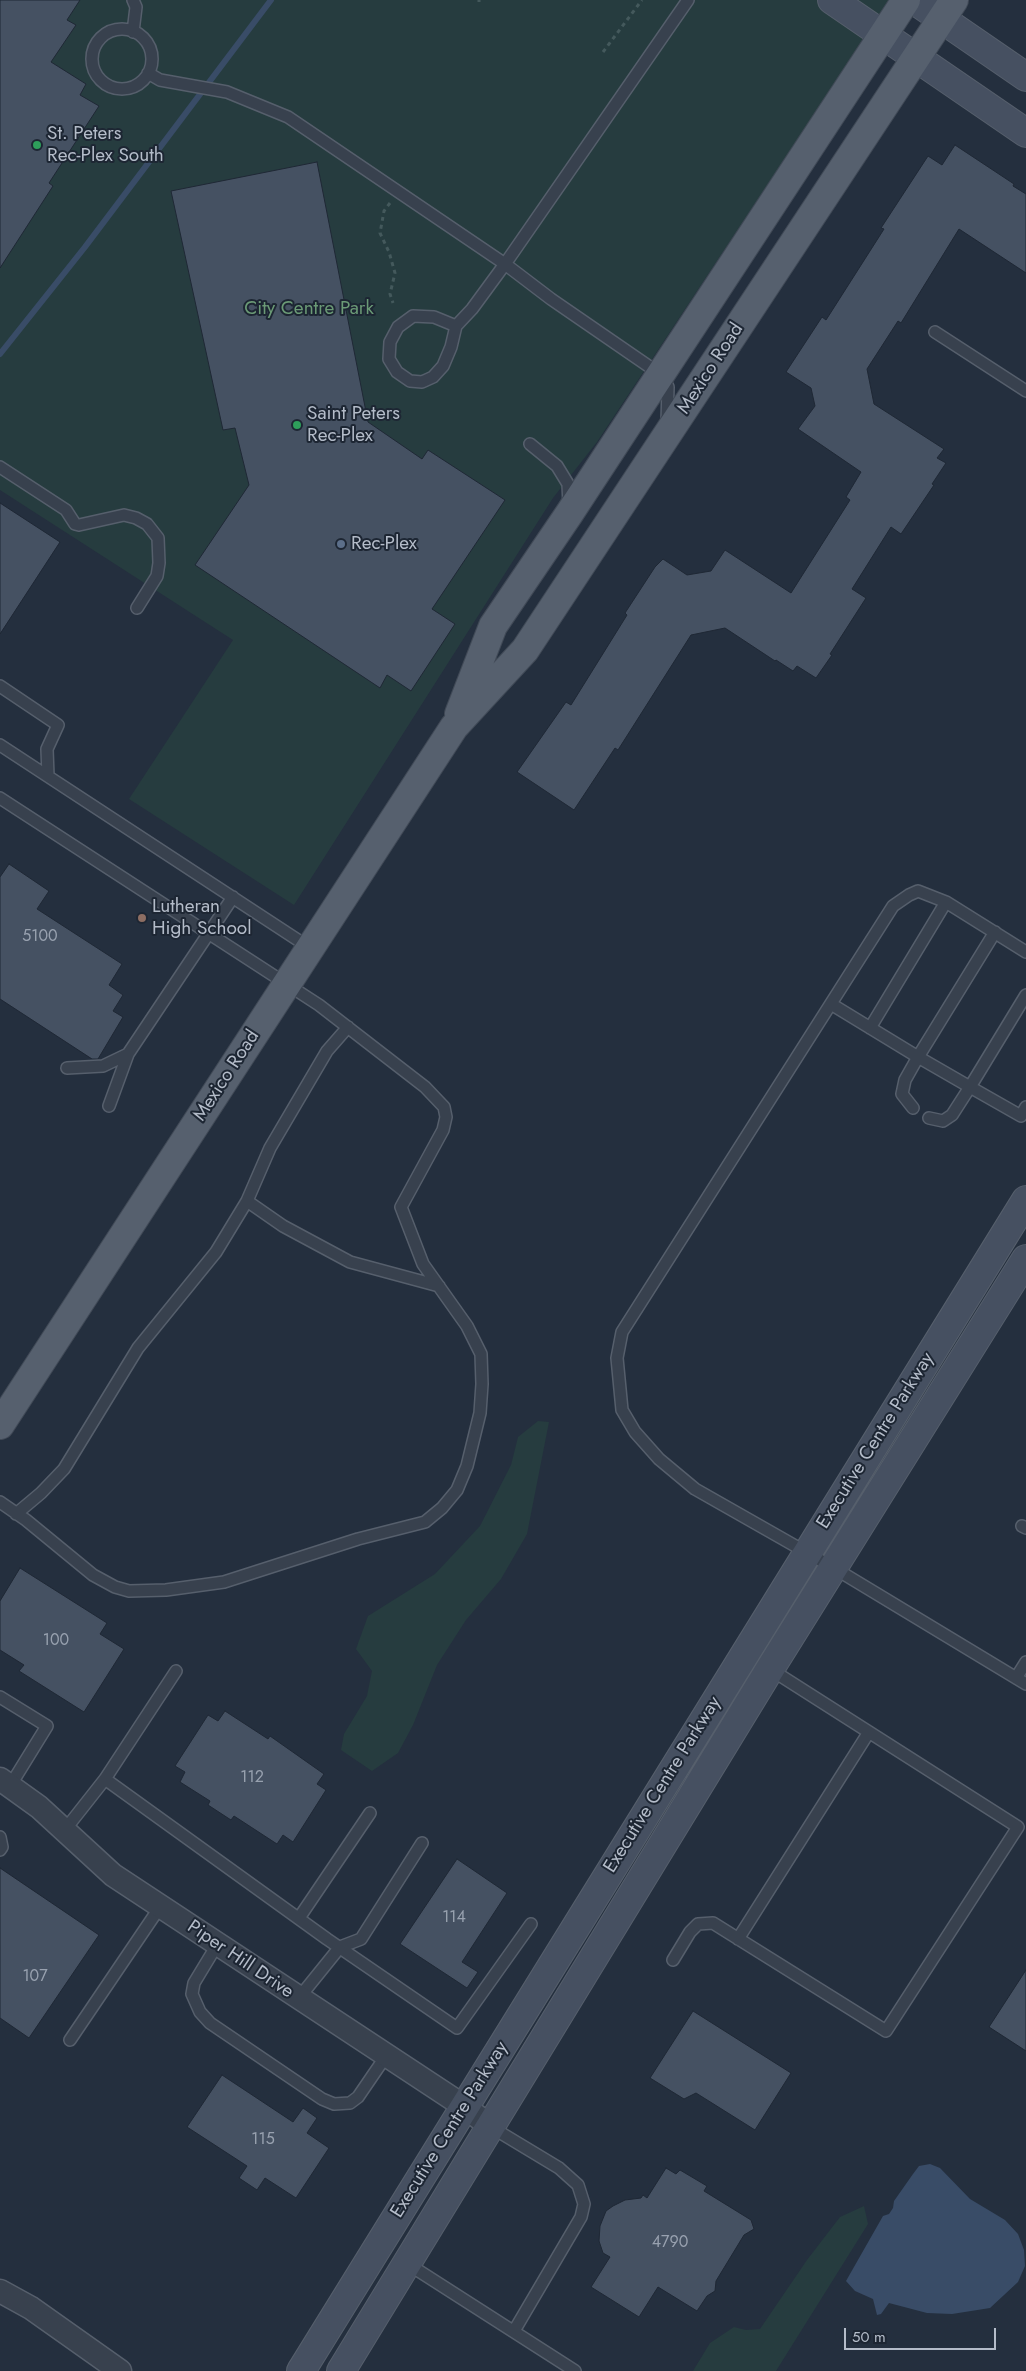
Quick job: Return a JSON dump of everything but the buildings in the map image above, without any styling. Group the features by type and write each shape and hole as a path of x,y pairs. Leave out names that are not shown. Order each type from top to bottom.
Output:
{"main road":[{"name":"Mexico Road","path":"454,727 492,626 569,514 906,0"},
{"name":"Mexico Road","path":"0,1426 454,727 525,650 915,56 948,9"}],"street":[{"path":"832,0 1026,134"},
{"path":"914,0 948,9 1026,77"},
{"name":"Executive Centre Parkway","path":"301,2371 1026,1200"},
{"name":"Executive Centre Parkway","path":"341,2371 492,2127 770,1669 1026,1259"},
{"name":"Piper Hill Drive","path":"5,1783 39,1807 113,1875 298,1999 465,2107 492,2127"},
{"path":"0,2291 31,2308 120,2371"}],"lane":[{"path":"133,0 136,7 133,32"},
{"path":"456,326 434,317 413,316 398,327 390,342 389,359 397,372 410,381 422,382 432,378 443,366 451,347 456,326 472,309 505,264 688,0"},
{"path":"119,29 133,32 146,40 150,49 152,58 148,73 140,84 121,89 112,87 103,82 93,66 96,46 102,38 119,29"},
{"path":"148,73 160,80 227,92 288,117 505,264 551,299 660,374 668,387 667,435"},
{"path":"935,332 1026,391"},
{"path":"530,444 557,466 568,484 569,514"},
{"path":"0,467 66,510 75,524 79,525 124,515 136,518 147,524 158,538 159,563 157,576 137,608"},
{"path":"0,686 58,725 47,749 48,776"},
{"path":"0,745 310,948"},
{"path":"0,798 209,933 348,1027 425,1088 444,1107 446,1117 443,1130 401,1207 422,1264 467,1326 481,1354 482,1384 480,1413 467,1466 457,1490 442,1508 425,1522 358,1539 224,1582 166,1590 129,1591 115,1587 93,1575 0,1502"},
{"path":"1026,952 946,902 918,891 909,894 893,906 622,1332 617,1358 622,1410 636,1432 659,1459 695,1490 807,1552 1026,1684"},
{"path":"109,1106 128,1054 232,898"},
{"path":"870,1028 946,902"},
{"path":"913,1108 902,1094 905,1080 995,932"},
{"path":"929,1118 943,1121 952,1115 1026,995"},
{"path":"831,1004 1021,1116 1026,1107"},
{"path":"16,1514 41,1493 64,1469 138,1348 216,1252 247,1201 270,1148 327,1051 348,1027"},
{"path":"67,1068 104,1066 128,1054"},
{"path":"247,1201 283,1226 350,1262 439,1286"},
{"path":"1016,1678 1026,1662"},
{"path":"673,1960 690,1932 698,1924 713,1923 886,2032 1018,1826 770,1669"},
{"path":"64,1831 105,1779 176,1671"},
{"path":"0,1697 47,1726 5,1783"},
{"path":"738,1939 869,1732"},
{"path":"105,1779 457,2028 531,1924"},
{"path":"299,1918 370,1813"},
{"path":"0,1837 2,1847 0,1850"},
{"path":"298,1999 340,1947 361,1939 422,1843"},
{"path":"70,2040 160,1907"},
{"path":"218,1945 194,1983 192,1994 200,2012 210,2023 322,2099 334,2104 350,2103 358,2097 386,2056"},
{"path":"492,2127 559,2168 578,2186 584,2204 582,2217 514,2331"},
{"path":"408,2264 575,2371"}],"path":[{"path":"603,52 642,0"},
{"path":"390,202 384,211 380,232 389,252 395,273 390,294 393,303"}],"green space":[{"name":"City Centre Park","path":"0,0 890,0 597,442 553,498 294,905 129,799 233,640 0,490"},
{"path":"538,1421 549,1422 527,1534 501,1579 466,1620 437,1665 413,1725 398,1753 372,1771 341,1750 344,1734 367,1696 372,1671 356,1649 368,1616 435,1574 480,1526 511,1465 518,1437"},
{"path":"864,2206 868,2224 776,2371 693,2371 710,2343 734,2327 746,2330 760,2329 807,2260 840,2217"}],"water":[{"path":"930,2164 940,2168 970,2199 1005,2220 1018,2234 1024,2250 1025,2266 1018,2282 990,2308 952,2314 927,2313 889,2303 881,2314 877,2315 873,2299 855,2291 846,2281 883,2216 889,2214 893,2208 894,2201 913,2174 919,2166"}],"waterway":[{"path":"0,354 85,247 271,0"}],"place":[{"name":"St. Peters Rec-Plex South","path":"37,145"},
{"name":"Saint Peters Rec-Plex","path":"297,425"},
{"name":"Rec-Plex","path":"341,544"},
{"name":"Lutheran High School","path":"142,918"}]}
